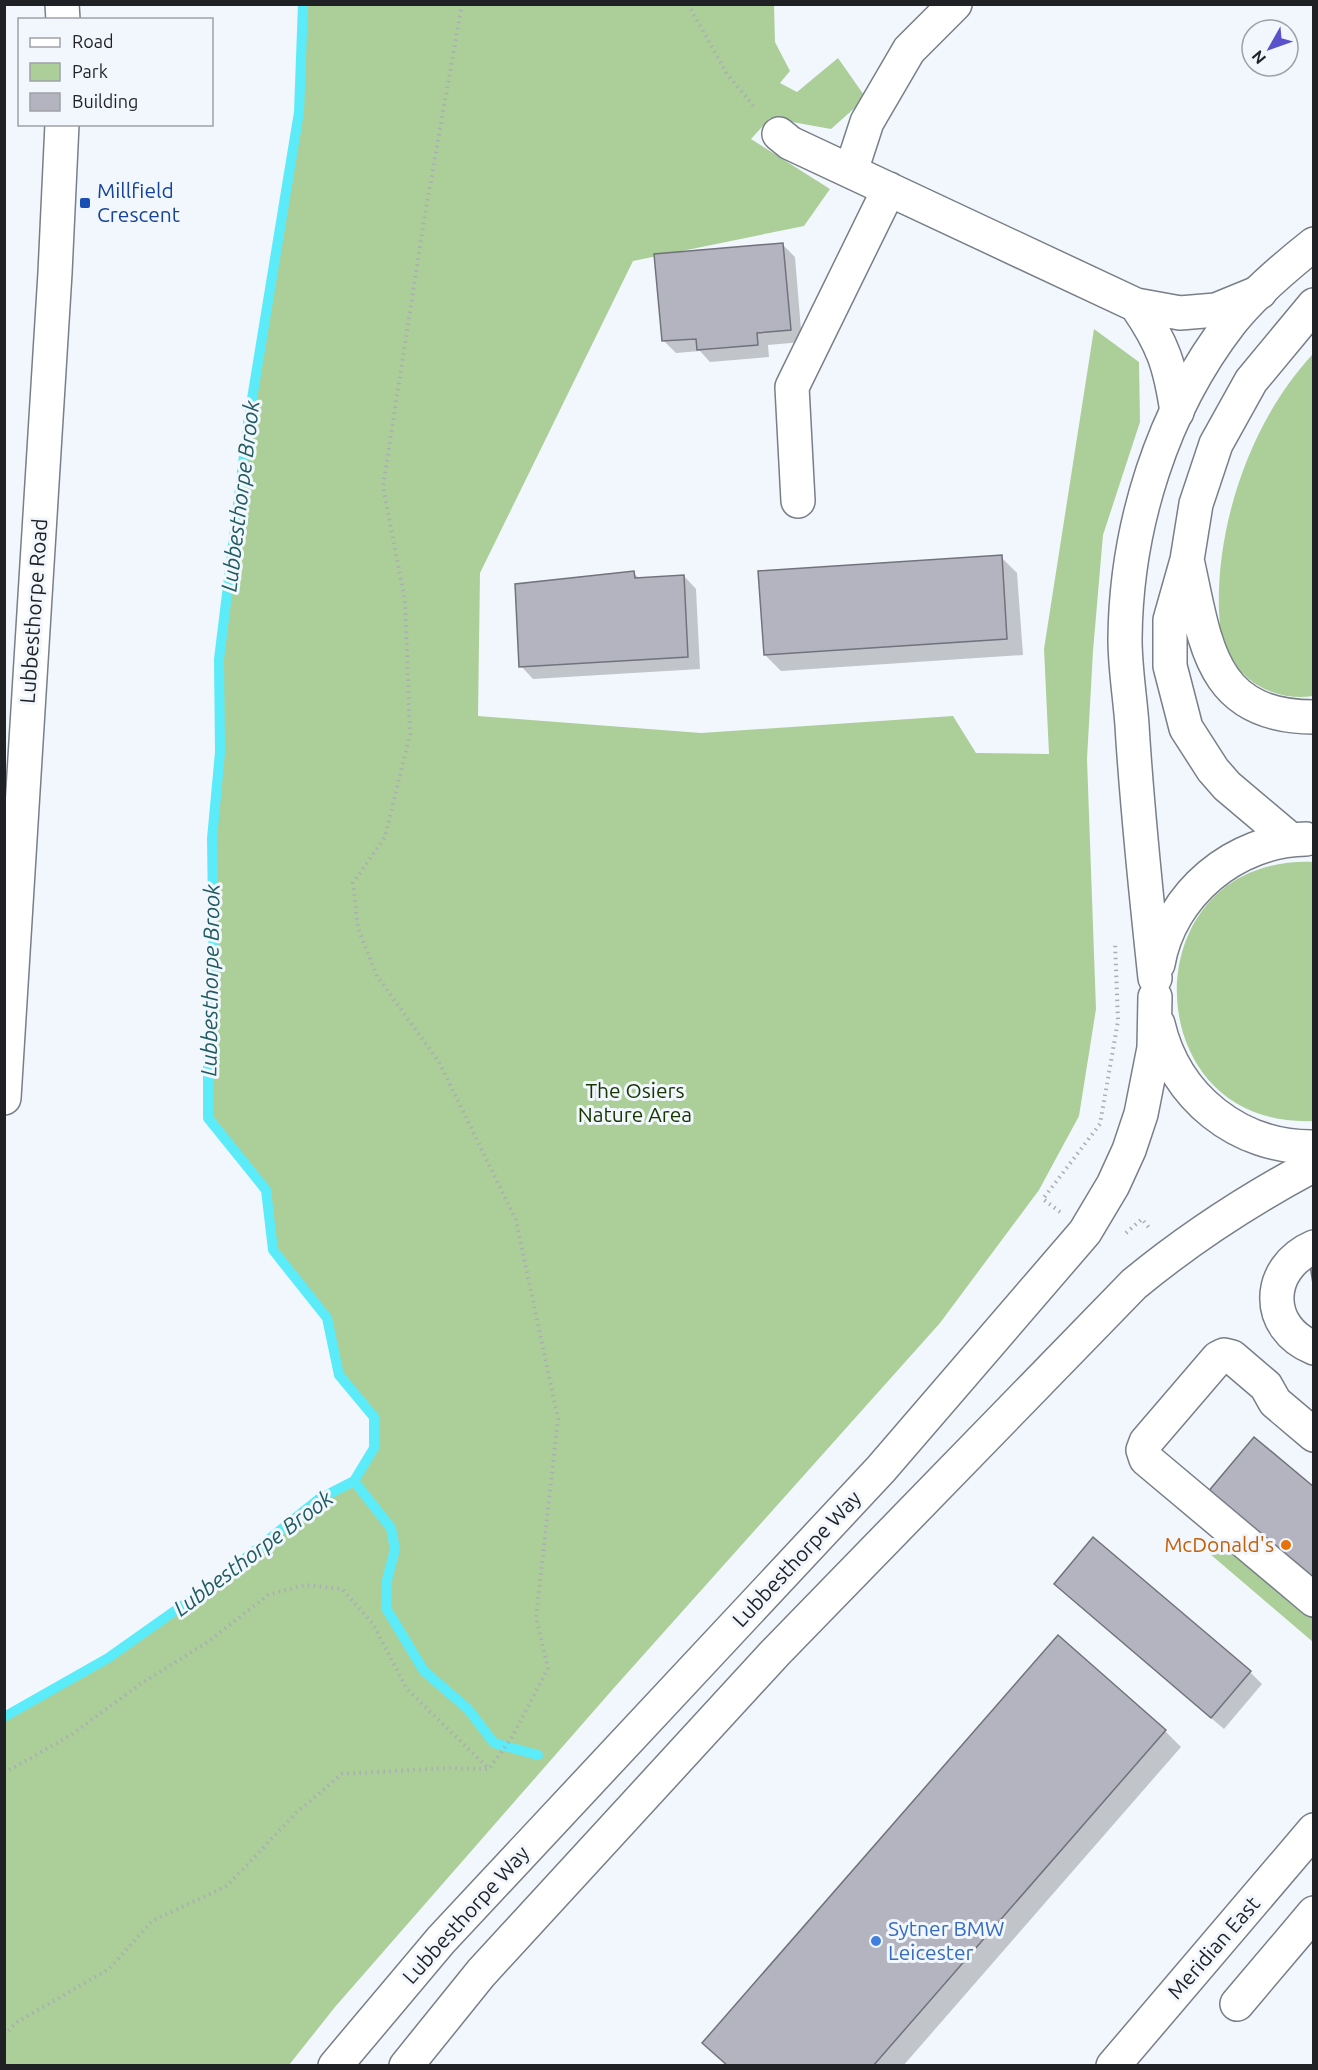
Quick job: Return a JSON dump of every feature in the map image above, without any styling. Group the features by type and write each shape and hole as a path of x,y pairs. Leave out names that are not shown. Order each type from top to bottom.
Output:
{"main road":[{"path":"851,171 867,122 909,50 955,4"},
{"name":"Lubbesthorpe Road","path":"4,1098 55,273 62,126"},
{"path":"779,134 790,143 1136,306 1180,313 1216,310 1260,292"},
{"path":"798,501 792,387 889,189"},
{"path":"1314,244 1260,292 1233,320 1213,346 1163,439 1142,508 1132,557 1125,640 1136,809 1161,1038 1179,1076 1206,1107 1222,1121 1260,1139 1280,1144 1314,1147"},
{"path":"1305,838 1227,786 1212,770 1186,728 1170,666 1170,620 1187,560 1196,504 1216,444 1251,381 1314,305"},
{"path":"1136,306 1156,334 1170,369 1177,412"},
{"path":"1187,560 1210,657 1231,690 1248,703 1267,712 1290,717 1314,717"},
{"path":"1155,987 1165,938 1185,901 1199,885 1232,860 1250,851 1305,838"},
{"name":"Lubbesthorpe Way","path":"335,2066 441,1940 881,1469 1085,1232 1117,1176 1129,1150 1141,1114 1154,1048 1155,987"},
{"path":"405,2066 481,1973 775,1653 1134,1284 1170,1254 1226,1216 1314,1165"},
{"path":"1314,1246 1299,1253 1285,1267 1276,1284 1277,1303 1285,1326 1302,1343 1314,1348"},
{"path":"1314,1435 1275,1402 1266,1386 1232,1357 1224,1355 1218,1358 1146,1442 1143,1450 1146,1459 1314,1600"},
{"name":"Meridian East","path":"1113,2066 1314,1830"},
{"path":"1237,2004 1314,1912"}],"path":[{"path":"462,4 424,220 382,487 405,600 410,734 385,837 352,883 358,928 377,976 440,1062 516,1220 558,1419 536,1618 548,1668 512,1737 489,1769"},
{"path":"688,4 728,74 779,134"},
{"path":"4,1773 71,1735 139,1685 209,1641 268,1595 305,1585 342,1589 373,1624 407,1689 489,1769"},
{"path":"4,2035 17,2022 109,1969 152,1921 227,1886 296,1813 342,1774 447,1768 489,1769"}],"green space":[{"name":"The Osiers Nature Area","path":"303,5 774,5 775,42 790,71 780,83 797,92 838,58 866,98 831,129 770,118 751,139 830,189 804,226 633,261 480,573 478,716 701,733 953,716 976,753 1049,754 1044,649 1094,329 1139,362 1140,422 1103,535 1093,651 1087,759 1096,1009 1079,1116 1039,1190 940,1323 613,1689 335,2007 289,2065 5,2065 4,1717 108,1658 217,1581 319,1499 354,1481 374,1448 374,1417 339,1375 327,1318 273,1250 266,1190 208,1118 208,1059 214,981 212,839 220,752 219,666 230,556 248,423 299,112"},
{"path":"1313,354 1313,696 1297,697 1271,692 1256,684 1227,656 1220,626 1220,577 1231,508 1242,473 1272,409 1291,380"},
{"path":"1313,862 1313,1121 1254,1112 1211,1083 1186,1041 1177,992 1185,943 1210,901 1253,871"},
{"path":"1221,1550 1246,1555 1314,1612 1313,1642 1210,1554"}],"building":[{"path":"783,243 791,330 757,333 758,345 697,350 696,339 662,341 654,254"},
{"path":"1002,555 1007,639 764,655 758,571"},
{"path":"634,571 635,578 684,575 688,657 519,667 515,584"},
{"path":"1310,1265 1314,1265 1314,1290"},
{"name":"McDonald's","path":"1254,1437 1314,1487 1314,1592 1202,1499"},
{"path":"1093,1537 1251,1671 1211,1718 1054,1584"},
{"path":"1058,1635 1166,1730 873,2066 728,2066 702,2043"}],"waterway":[{"name":"Lubbesthorpe Brook","path":"4,1717 108,1658 217,1581 319,1499 354,1481 374,1448 374,1417 339,1375 327,1318 273,1250 266,1190 208,1118 208,1059 214,981 212,839 220,752 219,659 248,423 299,112 303,4"},
{"path":"354,1481 391,1528 395,1549 387,1580 386,1608 424,1671 468,1709 494,1743 538,1755"}],"place":[{"name":"Millfield Crescent","path":"85,203"},
{"name":"McDonald's","path":"1286,1545"},
{"name":"Sytner BMW Leicester","path":"876,1941"}]}
